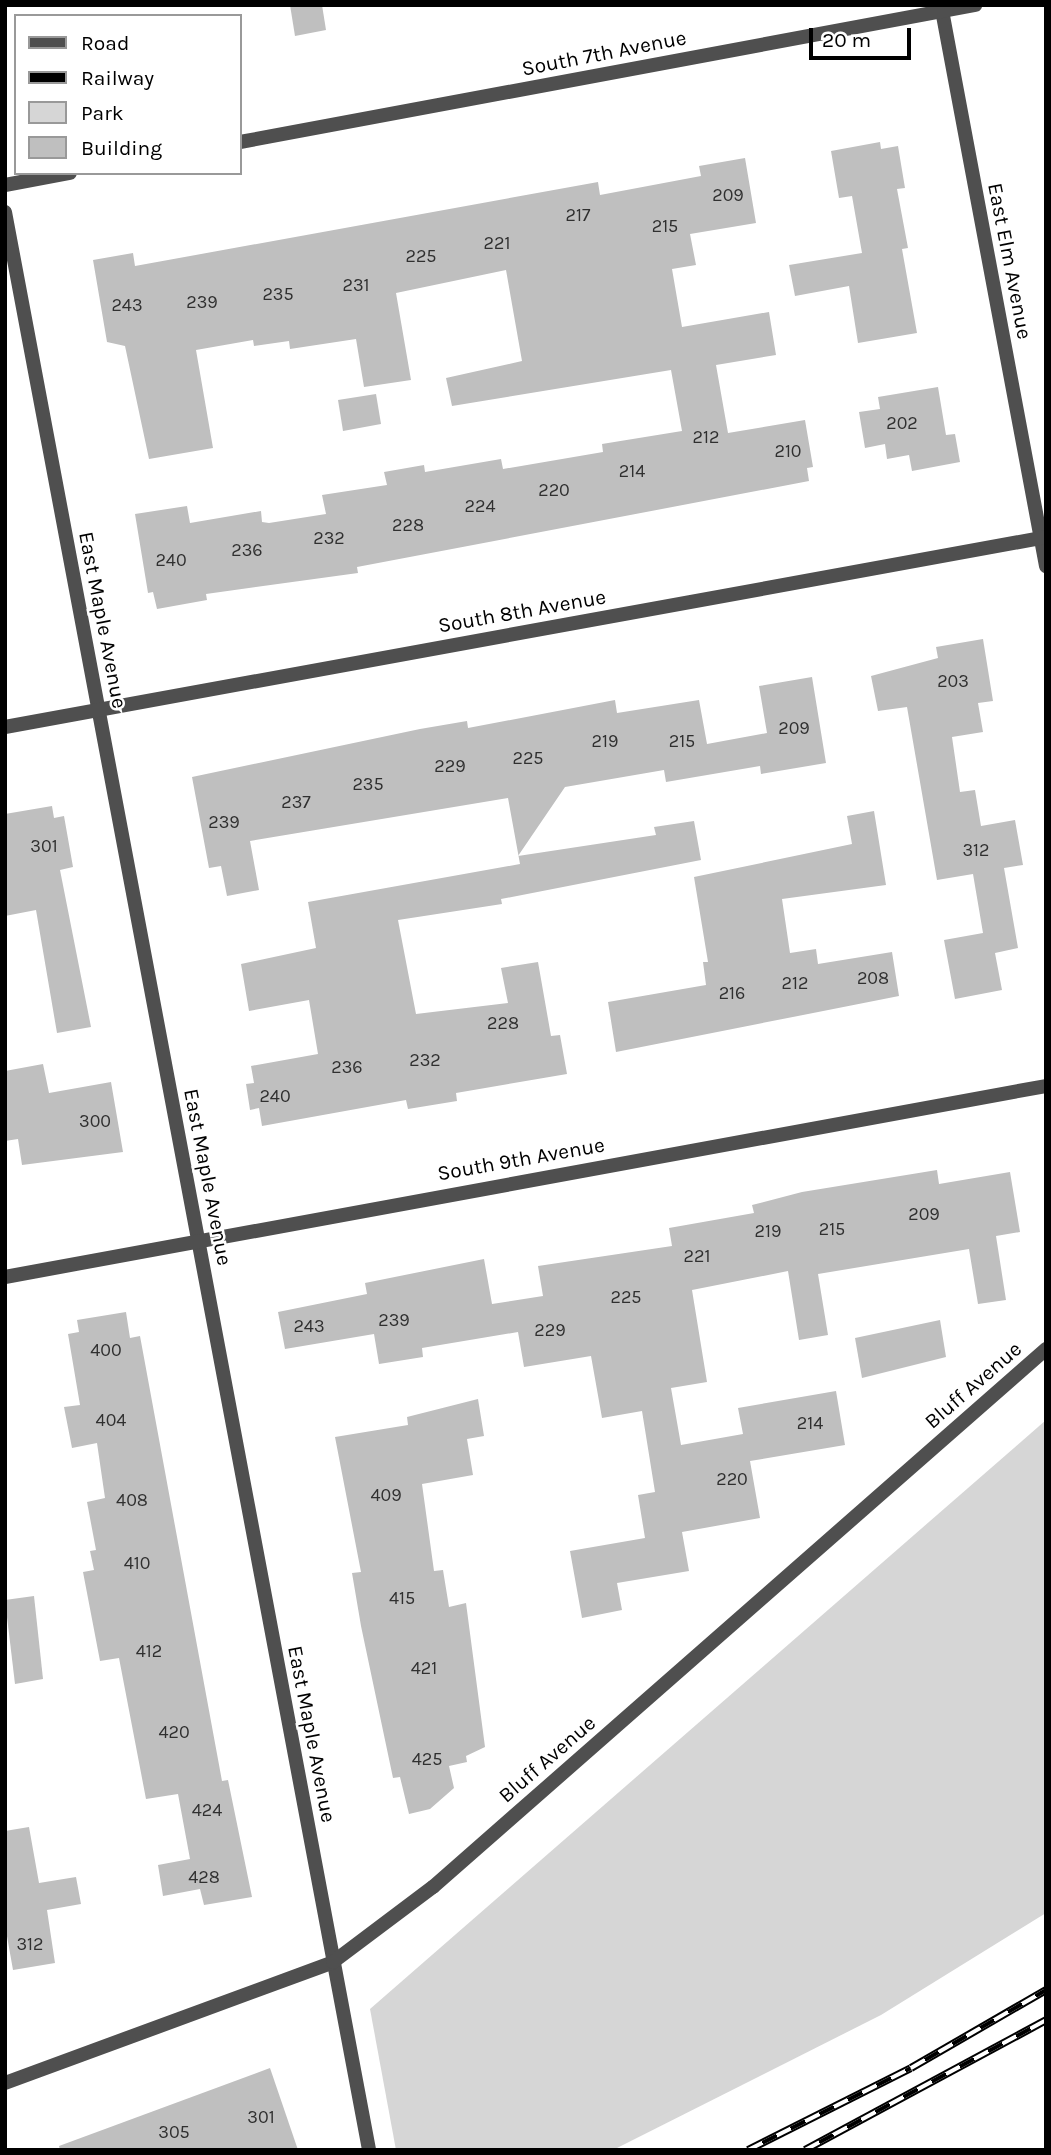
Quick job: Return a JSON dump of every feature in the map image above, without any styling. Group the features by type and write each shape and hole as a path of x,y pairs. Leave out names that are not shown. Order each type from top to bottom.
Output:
{"street":[{"name":"South 7th Avenue","path":"242,142 941,8 975,5"},
{"name":"East Elm Avenue","path":"941,8 1043,538 1046,566"},
{"path":"5,185 59,175"},
{"name":"East Maple Avenue","path":"5,212 369,2150"},
{"name":"South 8th Avenue","path":"5,727 1043,538"},
{"name":"South 9th Avenue","path":"5,1277 197,1238 1046,1086"},
{"name":"Bluff Avenue","path":"5,2083 333,1962 433,1887 1046,1349"}],"green space":[{"path":"1046,1420 1046,1913 881,2015 613,2150 396,2150 370,2009"}],"building":[{"path":"290,5 322,5 326,30 295,36"},
{"path":"880,142 881,149 898,146 905,188 897,189 908,248 902,249 917,333 858,343 849,286 795,296 789,265 862,253 852,196 839,198 831,151"},
{"path":"745,158 756,223 690,234 696,265 672,269 682,327 769,312 776,355 716,365 728,433 805,420 813,467 807,468 809,481 357,567 358,573 206,594 207,600 157,609 153,592 148,593 135,514 187,506 190,523 261,511 262,522 269,523 326,514 322,495 387,485 384,472 424,465 425,472 501,459 503,469 603,452 602,444 682,431 671,370 452,406 446,378 522,361 506,270 396,293 411,380 364,387 356,339 290,349 289,341 254,346 253,340 196,350 213,448 149,459 125,346 107,342 93,260 133,253 135,266 598,182 600,195 701,176 699,166"},
{"path":"938,387 946,435 955,434 960,462 912,471 909,455 887,459 885,444 865,448 859,412 880,409 878,397"},
{"path":"376,394 381,424 343,431 338,400"},
{"path":"983,639 993,701 978,703 983,732 952,737 960,792 975,790 981,826 1015,820 1023,865 1004,868 1018,948 995,953 1002,990 955,999 944,940 983,933 973,874 937,880 907,707 878,711 871,676 938,658 936,647"},
{"path":"812,677 826,763 761,774 760,766 666,782 664,770 565,787 518,855 508,798 250,841 259,890 227,896 221,866 209,868 192,777 420,729 467,721 468,728 615,700 617,713 699,700 707,744 767,733 759,686"},
{"path":"52,806 54,818 64,816 73,867 60,870 91,1027 57,1033 36,910 5,916 5,814"},
{"path":"874,811 886,885 782,899 790,953 816,949 818,964 892,952 899,996 616,1052 608,1002 706,985 703,962 708,962 694,877 852,844 847,816"},
{"path":"694,821 701,860 501,899 502,904 398,920 416,1014 508,1003 501,968 538,962 551,1036 560,1035 567,1074 456,1093 457,1101 408,1109 406,1100 262,1126 259,1108 250,1110 246,1084 254,1083 251,1066 318,1054 309,1000 249,1011 241,964 316,948 308,902 520,864 519,856 656,835 654,827"},
{"path":"43,1064 49,1093 111,1082 123,1152 22,1165 18,1139 5,1141 5,1071"},
{"path":"937,1170 939,1184 1010,1172 1020,1232 996,1236 1006,1300 978,1304 969,1249 818,1274 828,1335 799,1340 788,1271 692,1290 707,1382 671,1388 681,1445 743,1434 738,1408 836,1391 845,1445 750,1461 760,1518 682,1532 689,1571 617,1583 622,1610 582,1618 570,1551 645,1538 638,1495 655,1492 642,1411 602,1418 591,1356 524,1367 518,1332 422,1348 423,1357 379,1364 374,1334 285,1349 278,1312 367,1294 365,1283 484,1259 492,1304 543,1296 538,1266 672,1246 669,1228 754,1213 752,1205 802,1192"},
{"path":"126,1312 130,1338 140,1336 222,1781 228,1780 252,1897 204,1905 200,1889 163,1896 158,1865 190,1859 178,1794 146,1799 119,1658 100,1661 83,1572 94,1570 90,1551 96,1550 87,1502 105,1498 97,1443 72,1448 64,1407 80,1405 68,1334 79,1332 77,1320"},
{"path":"940,1320 946,1357 862,1378 855,1338"},
{"path":"478,1399 484,1436 467,1439 473,1475 422,1484 434,1571 443,1570 449,1607 466,1603 485,1747 466,1756 467,1762 449,1766 454,1788 430,1809 409,1814 400,1777 393,1778 361,1626 352,1573 361,1572 335,1437 408,1425 407,1417"},
{"path":"34,1596 43,1679 15,1684 5,1600"},
{"path":"29,1827 39,1883 76,1877 81,1904 47,1910 55,1963 13,1970 5,1925 5,1831"},
{"path":"270,2068 298,2150 60,2150 59,2146"}],"railway":[{"path":"748,2150 911,2068 1046,1990"},
{"path":"805,2150 1046,2020"}]}
